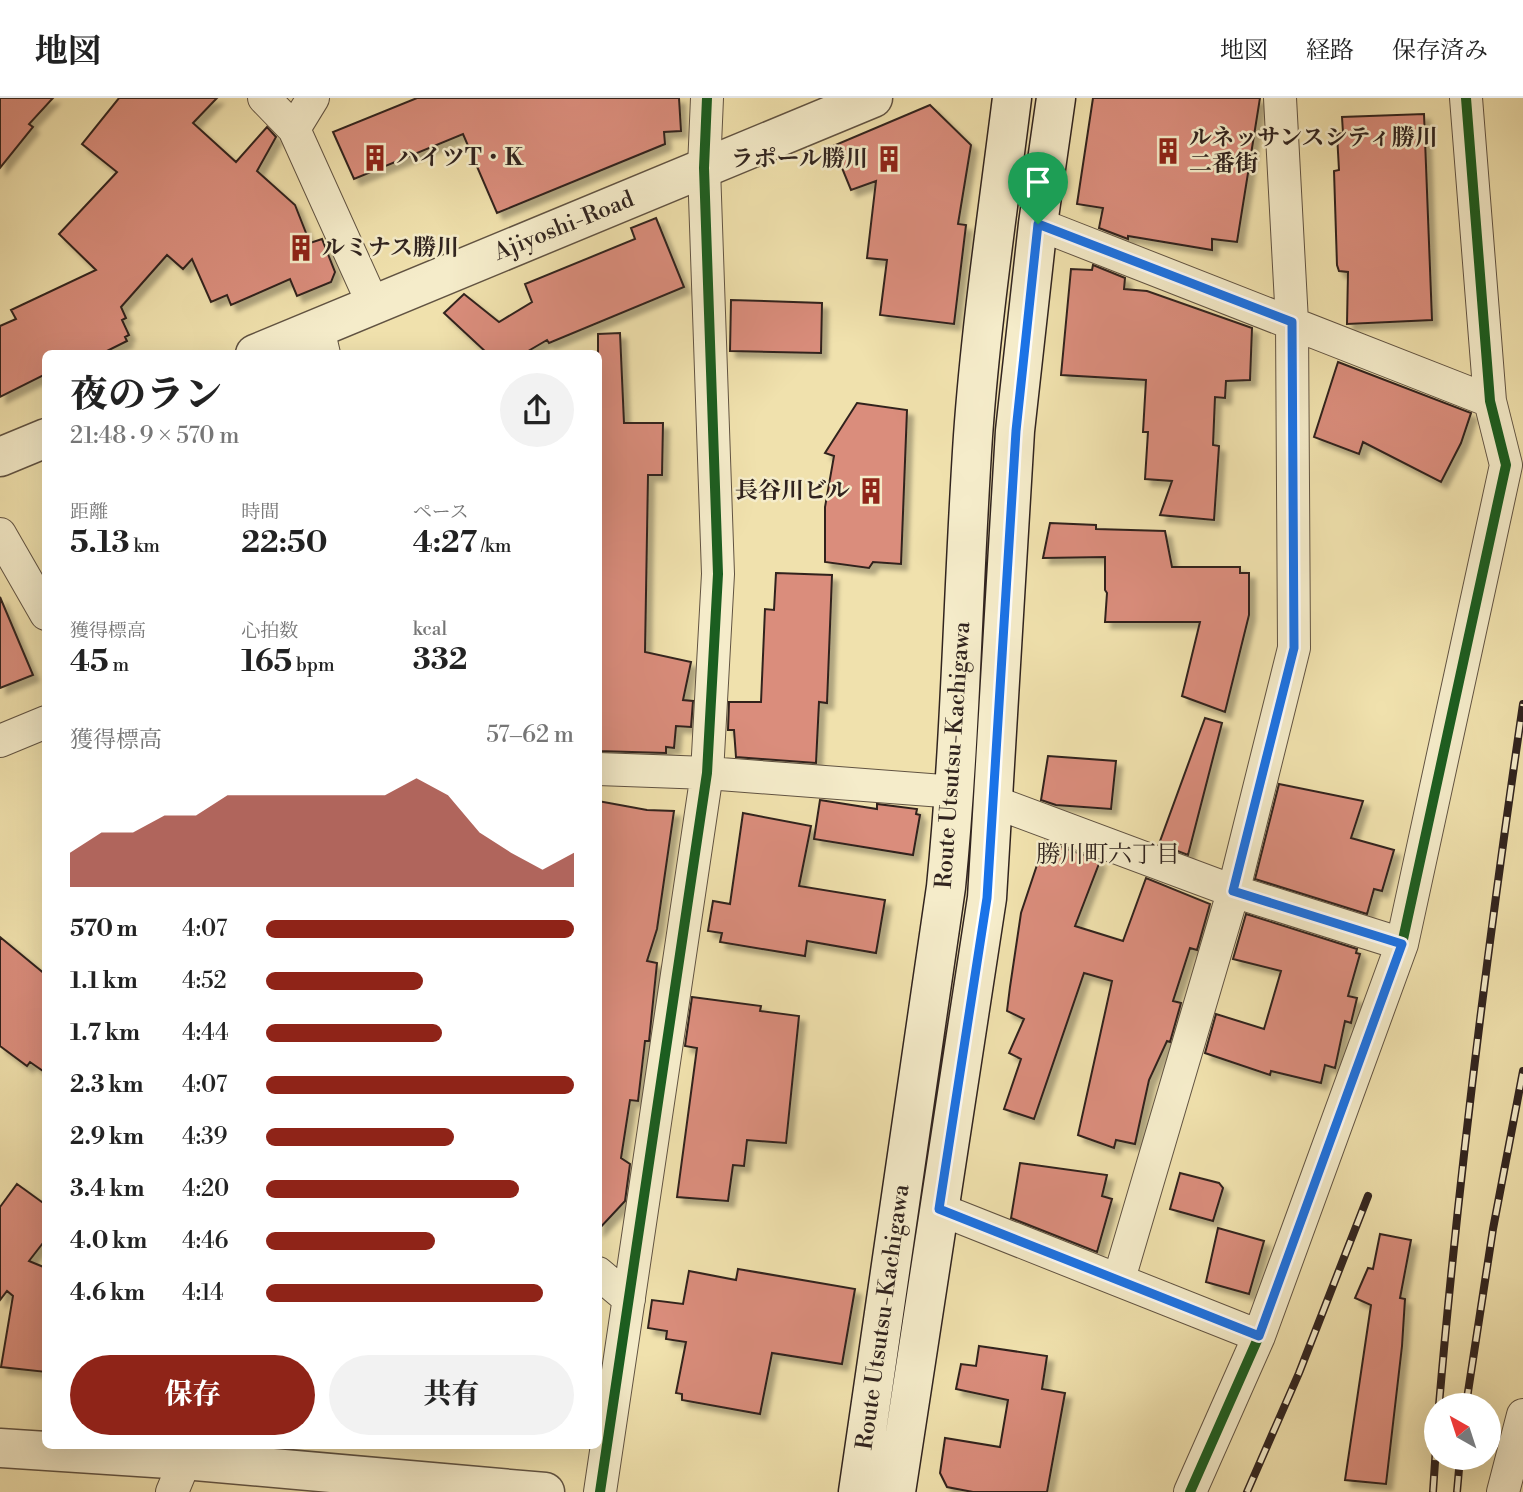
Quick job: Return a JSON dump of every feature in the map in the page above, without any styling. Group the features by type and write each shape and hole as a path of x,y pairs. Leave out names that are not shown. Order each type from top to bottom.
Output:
{"main road":[{"name":"Ajiyoshi-Road","path":"275,350 321,341 373,304 873,98"},
{"name":"Route Utsutsu-Kachigawa","path":"858,1492 946,887 956,792 959,670 974,432 1012,98"},
{"name":"Route Utsutsu-Kachigawa","path":"896,1492 987,898 1016,431 1038,224 1056,98"},
{"path":"0,457 42,440"},
{"path":"0,1448 182,1466 545,1492"}],"street":[{"path":"264,98 294,129 373,304"},
{"path":"294,129 313,98"},
{"path":"600,1492 707,773 718,573 704,168 707,98"},
{"path":"1119,1279 1233,891 1294,648 1292,322 1280,98"},
{"path":"1190,1492 1259,1336 1402,944 1506,465 1490,401 1466,98"},
{"path":"1038,224 1490,401"},
{"path":"0,534 42,607"},
{"path":"0,741 42,724"},
{"path":"602,769 707,773 956,792"},
{"path":"994,802 1233,891 1402,944"},
{"path":"939,1209 1259,1336"},
{"path":"602,1275 629,1299"},
{"path":"1503,1492 1523,1415"}],"building":[{"path":"0,98 53,98 29,124 33,127 0,168"},
{"path":"119,98 217,98 193,123 236,162 267,127 276,137 257,171 295,205 310,243 322,239 335,272 331,282 297,296 290,279 231,305 227,295 211,302 192,259 183,269 167,255 121,307 126,318 122,320 129,335 125,337 127,341 109,350 42,350 42,376 0,397 0,326 16,319 11,310 96,270 59,234 117,172 82,144"},
{"path":"417,98 679,98 681,131 664,132 665,144 497,213 463,134 354,179 333,132"},
{"name":"ルネッサンスシティ勝川 二番街","path":"1093,98 1260,98 1237,242 1212,239 1212,250 1128,236 1128,239 1099,228 1103,208 1077,204"},
{"path":"930,105 971,145 958,224 966,225 954,324 880,315 887,260 867,258 876,181 851,190 833,146"},
{"path":"1424,114 1432,320 1347,324 1348,272 1339,271 1337,265 1334,171 1339,170 1337,134 1343,133 1342,117"},
{"path":"656,218 684,287 549,343 547,340 530,350 484,350 444,313 464,294 499,322 532,302 525,284 635,239 631,228"},
{"path":"1093,265 1125,278 1124,289 1147,291 1252,328 1250,380 1226,381 1225,398 1215,397 1213,445 1219,446 1214,520 1160,515 1172,481 1145,479 1148,432 1143,432 1146,380 1061,375 1071,269 1092,270"},
{"path":"731,300 822,303 821,353 730,351"},
{"path":"620,333 624,423 663,423 662,475 648,475 645,652 691,662 683,700 693,701 691,727 676,726 674,748 666,747 666,753 602,751 602,350 598,350 598,334"},
{"path":"1338,362 1471,413 1461,443 1441,482 1363,442 1359,454 1314,437"},
{"name":"長谷川ビル","path":"857,403 907,410 901,564 873,562 869,568 825,562 825,507 834,456 825,453"},
{"path":"1050,523 1096,525 1096,529 1165,531 1172,567 1240,567 1240,573 1249,573 1249,615 1225,712 1182,696 1200,622 1105,622 1105,557 1043,558"},
{"path":"776,573 832,575 827,703 819,702 816,763 736,757 734,730 728,730 729,702 761,702 765,609 774,610"},
{"path":"0,597 33,675 0,688"},
{"path":"1205,718 1222,723 1188,855 1159,844"},
{"path":"1048,756 1116,761 1111,809 1056,805 1041,800"},
{"path":"1279,784 1363,801 1351,838 1394,850 1382,891 1374,889 1367,914 1255,879"},
{"path":"820,800 877,809 877,804 917,809 916,814 920,815 913,855 814,839"},
{"path":"602,802 647,810 674,811 657,929 647,961 657,963 649,1041 645,1041 638,1101 630,1100 621,1158 630,1164 625,1201 602,1226"},
{"path":"743,813 811,826 799,886 885,900 876,953 807,941 805,956 720,942 722,933 708,931 713,901 730,904"},
{"path":"1045,841 1100,861 1075,926 1123,941 1146,878 1210,904 1197,950 1190,948 1173,1001 1181,1003 1170,1042 1167,1041 1149,1080 1135,1144 1116,1140 1114,1148 1078,1135 1112,981 1084,973 1034,1119 1004,1109 1021,1059 1009,1053 1024,1019 1007,1011 1021,913"},
{"path":"1246,914 1357,949 1356,953 1360,954 1348,996 1357,998 1351,1023 1345,1021 1335,1068 1325,1065 1321,1083 1271,1071 1270,1075 1205,1053 1216,1014 1264,1029 1281,971 1233,959"},
{"path":"0,937 42,972 42,1070 30,1062 27,1066 0,1046"},
{"path":"692,997 761,1006 760,1011 799,1016 786,1143 747,1140 744,1166 733,1165 728,1201 677,1197 697,1048 685,1046"},
{"path":"1020,1163 1107,1175 1102,1196 1112,1199 1097,1252 1011,1218"},
{"path":"1180,1173 1219,1183 1223,1188 1213,1221 1170,1209"},
{"path":"17,1184 42,1202 42,1244 29,1261 42,1266 42,1372 1,1367 13,1296 7,1291 0,1300 0,1207"},
{"path":"1218,1228 1264,1241 1249,1294 1206,1282"},
{"path":"1380,1234 1411,1240 1400,1298 1405,1299 1402,1346 1386,1484 1345,1480 1371,1305 1355,1298 1368,1268 1373,1269"},
{"path":"738,1269 855,1289 842,1364 772,1353 760,1414 682,1400 682,1394 676,1393 686,1342 666,1339 667,1331 648,1328 652,1300 683,1304 689,1271 736,1280"},
{"path":"979,1346 1047,1356 1042,1389 1065,1393 1047,1492 973,1492 947,1487 940,1473 945,1438 1000,1447 1008,1400 956,1389 961,1364 976,1366"}],"railway":[{"path":"1440,1393 1476,1054 1523,704"},
{"path":"1468,1393 1493,1229 1523,1071"},
{"path":"1247,1492 1299,1373 1368,1196"},
{"path":"1433,1492 1434,1470"},
{"path":"1457,1492 1459,1470"}],"cycle path":[{"path":"600,1492 707,773 718,574 704,168 707,98"},
{"path":"1190,1492 1259,1336 1402,944 1506,465 1490,401 1466,98"}],"place":[{"name":"ルネッサンスシティ勝川 二番街","path":"1168,151"},
{"name":"ハイツT・K","path":"375,158"},
{"name":"ラポール勝川","path":"889,159"},
{"name":"ルミナス勝川","path":"301,248"},
{"name":"長谷川ビル","path":"871,491"}],"district":[{"name":"勝川町六丁目","path":"1108,855"}],"route":[{"path":"1038,224 1292,322 1294,648 1233,891 1402,944 1259,1336 939,1209 987,898 1016,431 1038,224"}]}
